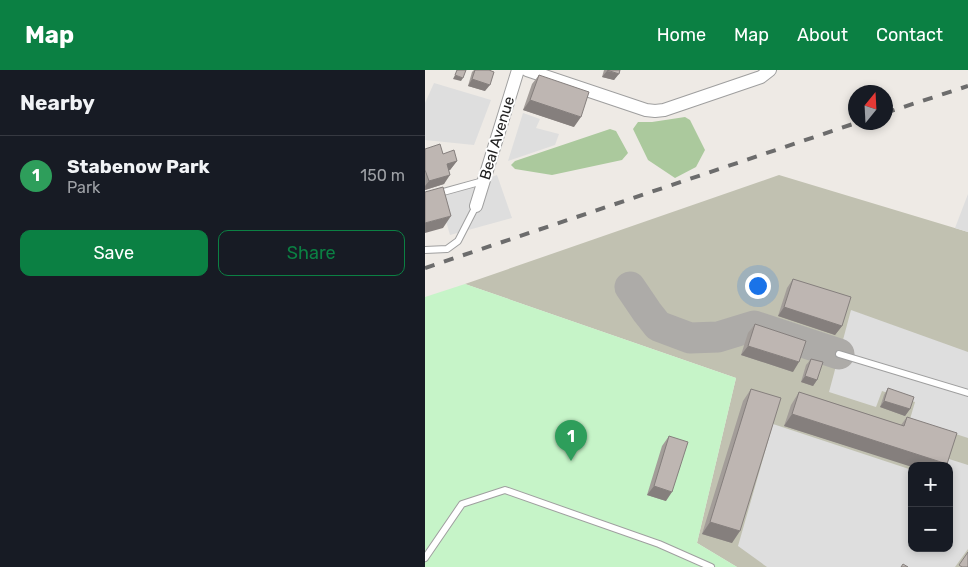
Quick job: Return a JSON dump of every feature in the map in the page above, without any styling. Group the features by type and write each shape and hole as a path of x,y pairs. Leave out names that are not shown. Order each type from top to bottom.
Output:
{"street":[{"name":"Beal Avenue","path":"476,206 519,70"},
{"path":"527,70 646,110 655,111 664,110 761,77 769,70"}],"lane":[{"path":"425,197 483,181"},
{"path":"425,250 447,249 458,241 476,206"},
{"path":"839,354 968,393"},
{"path":"425,558 462,504 505,490 659,544 711,567"}],"shaded area":[{"path":"434,83 491,100 474,145 425,140 425,103"},
{"path":"523,113 540,119 536,128 559,134 555,145 508,161"},
{"path":"497,175 512,218 450,235 439,197"},
{"path":"779,175 968,232 968,567 737,567 697,543 736,378 465,284"},
{"path":"968,194 968,232 955,228"},
{"path":"851,310 968,352 968,438 910,419 915,402 882,391 876,407 829,392"},
{"path":"773,424 908,469 908,552 953,552 953,462 948,462 949,459 968,465 968,549 955,567 767,567 738,546"}],"green space":[{"path":"685,117 690,120 705,150 696,167 675,178 648,160 633,129 638,122"},
{"path":"610,129 616,131 628,153 622,160 552,175 515,169 511,165 515,161"},
{"path":"465,284 736,378 697,543 737,567 425,567 425,297"}],"building":[{"path":"457,70 466,70 463,78 455,75"},
{"path":"475,70 494,72 490,85 472,79"},
{"path":"607,70 620,70 619,74"},
{"path":"539,75 589,92 581,117 530,100"},
{"path":"440,144 443,154 454,150 457,161 447,164 450,175 429,181 425,170 425,149"},
{"path":"443,187 451,216 425,223 425,192"},
{"path":"793,279 851,297 842,326 784,307"},
{"path":"755,324 806,341 799,362 748,346"},
{"path":"811,359 823,362 817,380 805,376"},
{"path":"888,388 914,397 910,409 884,401"},
{"path":"751,389 781,398 740,531 710,522"},
{"path":"799,392 904,426 907,417 957,433 948,462 941,462 792,414"},
{"path":"669,436 688,442 672,492 654,486"},
{"path":"968,552 968,567 962,567 959,565"}],"taxiway":[{"path":"630,287 658,326 690,338 718,337 754,326 839,354"}],"railway":[{"path":"893,110 968,86"},
{"path":"425,268 848,126"}],"place":[{"name":"Stabenow Park","path":"571,461"}]}
